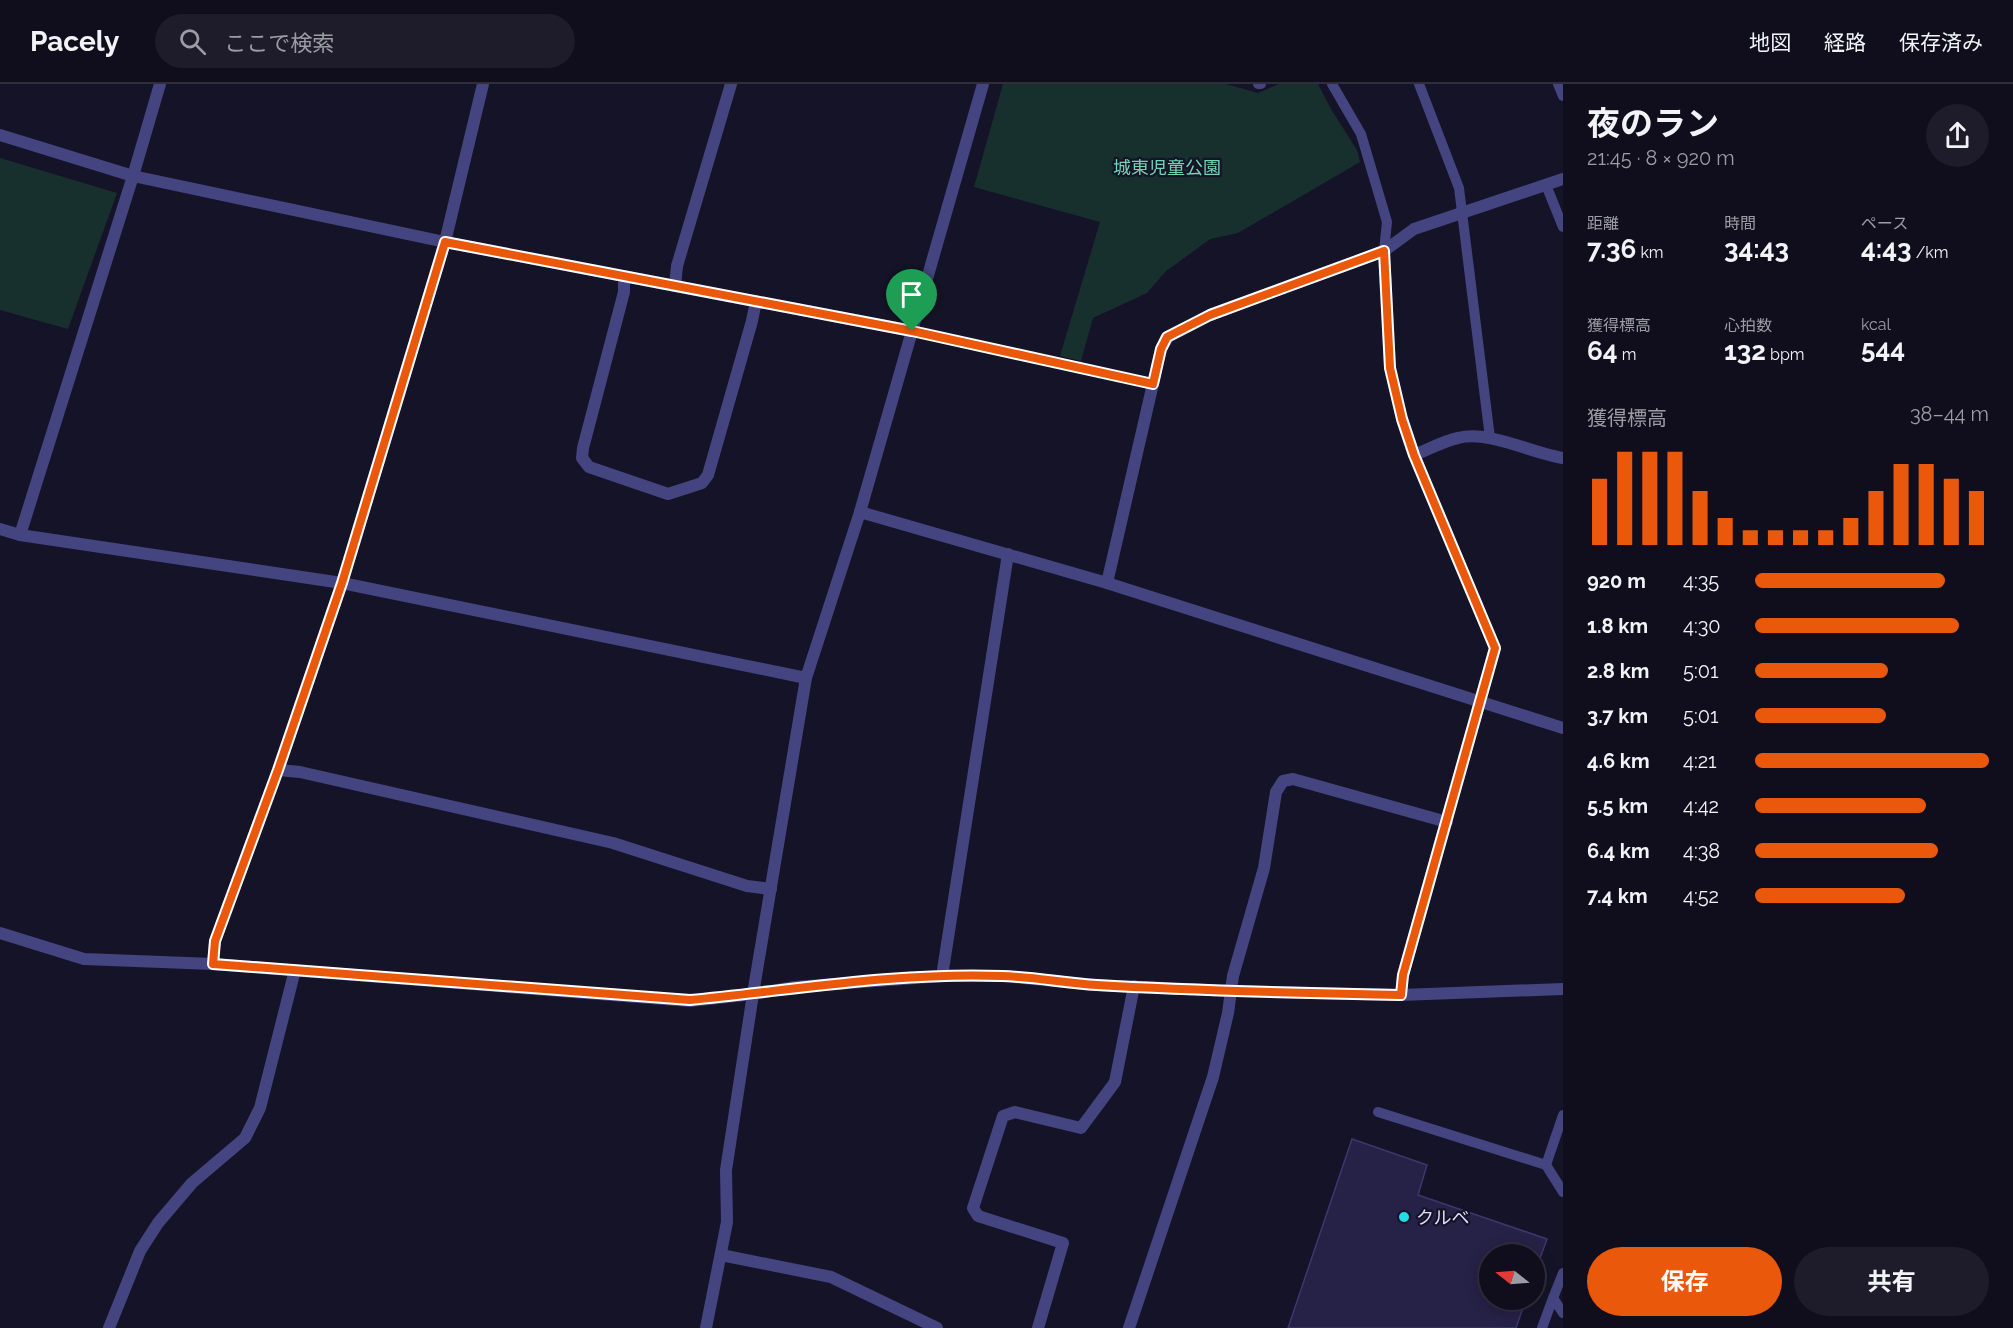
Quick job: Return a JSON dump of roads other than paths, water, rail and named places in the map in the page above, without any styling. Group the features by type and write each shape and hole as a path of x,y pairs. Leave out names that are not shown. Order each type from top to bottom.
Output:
{"street":[{"path":"20,535 160,84"},
{"path":"213,964 215,941 278,770 342,583 445,242 483,84"},
{"path":"675,286 678,266 731,84"},
{"path":"706,1328 727,1222 726,1170 806,678 860,512 983,84"},
{"path":"0,135 133,176 445,242 912,331"},
{"path":"1107,583 1161,349 1167,337 1210,315 1384,251 1414,229 1563,179"},
{"path":"1384,251 1390,368 1402,419 1414,455 1495,648 1403,975 1401,995"},
{"path":"624,276 624,292 582,458 588,467 668,494 702,483 708,475 756,301"},
{"path":"1414,455 1459,437 1490,438 1548,456 1563,458"},
{"path":"860,512 1107,583 1563,728"},
{"path":"0,529 20,535 342,583 806,678"},
{"path":"942,976 1008,555"},
{"path":"278,770 300,772 613,843 747,886 771,889"},
{"path":"1129,1328 1213,1077 1233,976 1264,868 1276,792 1283,781 1293,779 1447,822"},
{"path":"0,933 84,959 213,964 690,1000 795,987 942,976 1003,976 1231,991 1401,995 1563,989"},
{"path":"109,1328 140,1251 158,1223 192,1183 245,1138 260,1108 295,970"},
{"path":"1038,1328 1063,1243 978,1216 973,1208 1003,1116 1015,1112 1081,1128 1114,1082 1134,986"},
{"path":"721,1255 831,1276 937,1328"}],"lane":[{"path":"1332,84 1361,134 1387,222 1384,251"},
{"path":"1419,84 1459,188 1460,212 1490,438"},
{"path":"1558,84 1563,96"},
{"path":"1546,185 1563,226"},
{"path":"912,331 1153,384"},
{"path":"1378,1112 1546,1165 1563,1192"},
{"path":"1546,1165 1563,1115"},
{"path":"1542,1328 1563,1273"},
{"path":"1553,1298 1563,1313"}],"place":[{"name":"クルベ","path":"1404,1217"}],"park label":[{"name":"城東児童公園","path":"1167,167"}]}
